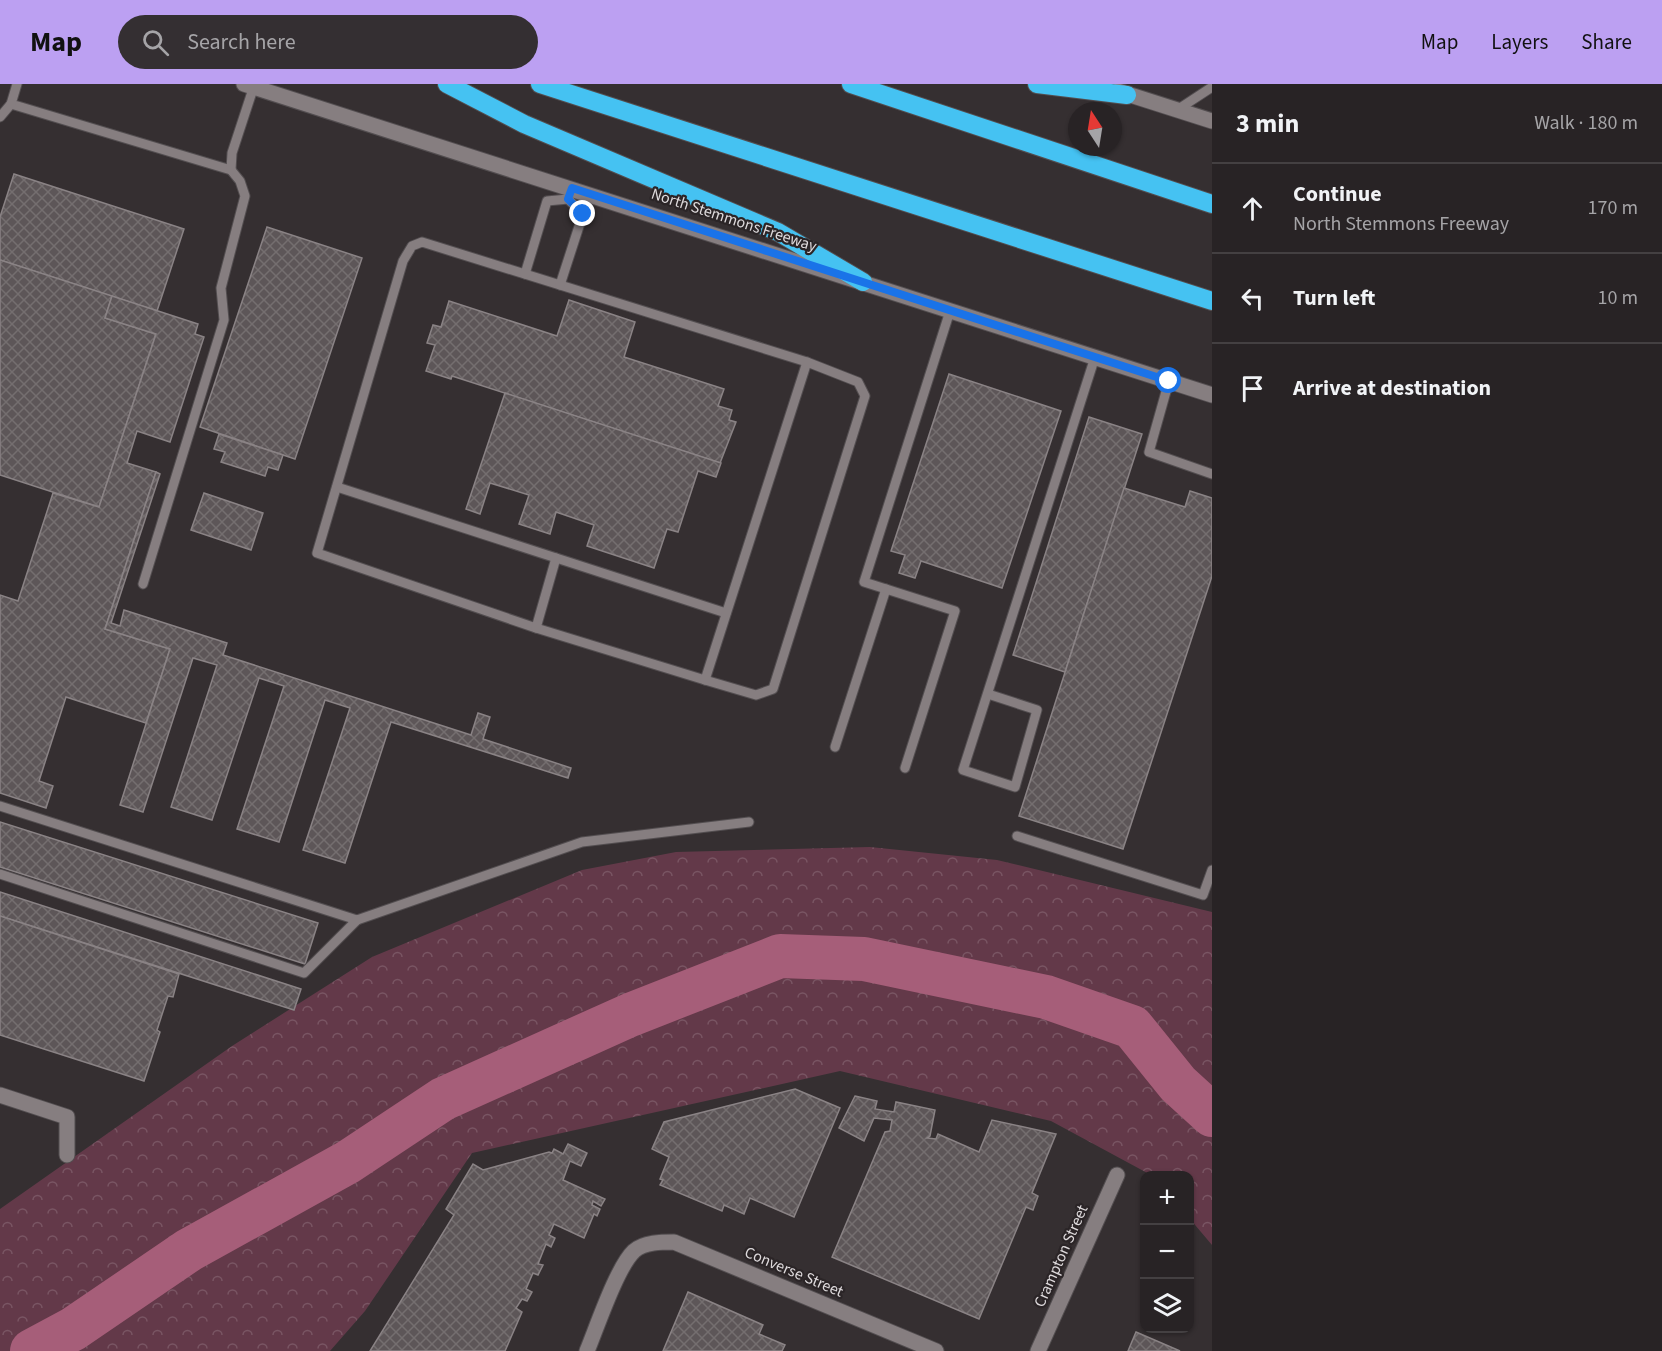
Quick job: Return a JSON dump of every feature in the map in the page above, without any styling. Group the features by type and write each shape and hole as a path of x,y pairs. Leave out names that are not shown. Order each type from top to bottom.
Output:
{"highway":[{"path":"447,84 525,124 778,232 863,282"},
{"path":"540,84 1212,301"},
{"path":"851,84 1212,204"},
{"path":"1037,84 1127,94"}],"main road":[{"path":"1096,84 1212,121"},
{"name":"North Stemmons Freeway","path":"249,85 570,194 863,282 1212,395"},
{"path":"0,1095 67,1117 67,1155"},
{"name":"Crampton Street","path":"1038,1351 1117,1175"},
{"name":"Converse Street","path":"587,1351 622,1266 636,1249 657,1242 674,1242 936,1351"}],"lane":[{"path":"0,117 11,104 17,84"},
{"path":"231,170 232,153 249,85"},
{"path":"1177,110 1212,87"},
{"path":"11,104 231,170 240,181 245,196 221,288 224,320 143,584"},
{"path":"525,274 547,201 570,194 583,214 560,285"},
{"path":"422,242 560,285 807,362 858,382 865,396 773,689 756,695 705,680 536,628 317,553 403,261 412,246 422,242"},
{"path":"905,768 955,612 864,582 950,311"},
{"path":"988,694 1037,710 1015,787 963,770 1095,357"},
{"path":"705,680 807,362"},
{"path":"1169,381 1149,452 1212,474"},
{"path":"337,487 726,613"},
{"path":"536,628 556,558"},
{"path":"835,747 886,589"},
{"path":"0,806 357,920"},
{"path":"0,874 304,973 357,920 582,842 749,822"},
{"path":"1017,836 1203,895 1212,870"}],"green space":[{"path":"870,847 997,860 1212,912 1212,1245 1194,1224 1194,1171 1144,1171 1051,1121 840,1071 472,1153 365,1311 330,1351 0,1351 0,1209 232,1046 372,957 582,870 676,852"}],"building":[{"path":"14,174 184,229 157,311 0,260 0,217"},
{"path":"267,227 362,258 295,459 200,427"},
{"path":"0,260 112,296 105,318 156,334 99,507 0,475"},
{"path":"112,296 198,324 195,334 204,337 170,442 137,431 127,463 156,472 105,629 170,649 146,723 66,697 39,781 53,786 46,808 0,793 0,595 18,601 53,493 99,507 156,334 105,318"},
{"path":"569,300 635,322 624,357 724,389 718,406 732,410 729,420 736,422 720,463 452,376 451,379 426,371 435,345 427,343 433,325 441,327 449,301 557,336"},
{"path":"949,374 1061,411 1002,588 921,561 915,578 899,573 905,555 891,551"},
{"path":"505,393 721,463 716,477 698,471 678,532 667,529 654,568 587,546 594,525 556,512 550,534 519,524 529,495 490,483 480,514 466,509"},
{"path":"1089,417 1142,434 1065,672 1013,655"},
{"path":"219,434 283,455 278,470 268,467 265,476 221,462 225,452 214,449"},
{"path":"156,472 160,474 111,623 120,626 124,610 227,643 223,655 471,735 478,713 490,717 483,739 571,768 568,778 391,722 345,863 303,850 350,708 325,700 279,842 237,829 284,686 259,678 212,820 171,807 217,665 193,658 143,812 120,805 170,649 105,629"},
{"path":"1124,488 1185,507 1190,491 1212,498 1212,576 1123,849 1019,816"},
{"path":"204,493 263,513 251,550 191,530"},
{"path":"0,822 318,923 305,964 0,867"},
{"path":"0,892 301,989 294,1010 0,916"},
{"path":"0,916 179,974 173,997 168,996 157,1030 160,1032 144,1081 0,1035"},
{"path":"795,1089 840,1108 794,1217 750,1198 744,1214 724,1205 722,1211 660,1185 663,1180 660,1179 669,1157 652,1149 664,1122"},
{"path":"855,1096 877,1101 875,1109 894,1112 896,1102 935,1110 930,1136 927,1138 936,1139 938,1134 979,1152 992,1120 1056,1134 1032,1193 1038,1196 1033,1210 1026,1207 979,1319 832,1257 885,1132 890,1131 892,1120 874,1118 864,1141 839,1128"},
{"path":"568,1144 587,1153 581,1166 570,1161 563,1180 605,1199 601,1206 593,1201 592,1205 600,1209 597,1216 594,1214 584,1238 554,1224 549,1235 555,1238 551,1247 546,1244 538,1264 543,1265 538,1275 533,1273 526,1289 532,1292 527,1301 522,1299 516,1308 522,1312 505,1351 370,1351 454,1215 446,1209 473,1164 483,1170 552,1153 554,1149 563,1154"},
{"path":"688,1292 763,1325 759,1334 785,1345 782,1351 663,1351"},
{"path":"1136,1332 1180,1351 1128,1351"}],"waterway":[{"path":"32,1351 73,1329 189,1250 348,1162 443,1099 630,1015 780,956 864,959 1046,997 1132,1027 1178,1084 1212,1115"}],"route":[{"path":"583,214 568,199 572,188 1169,381"}]}
